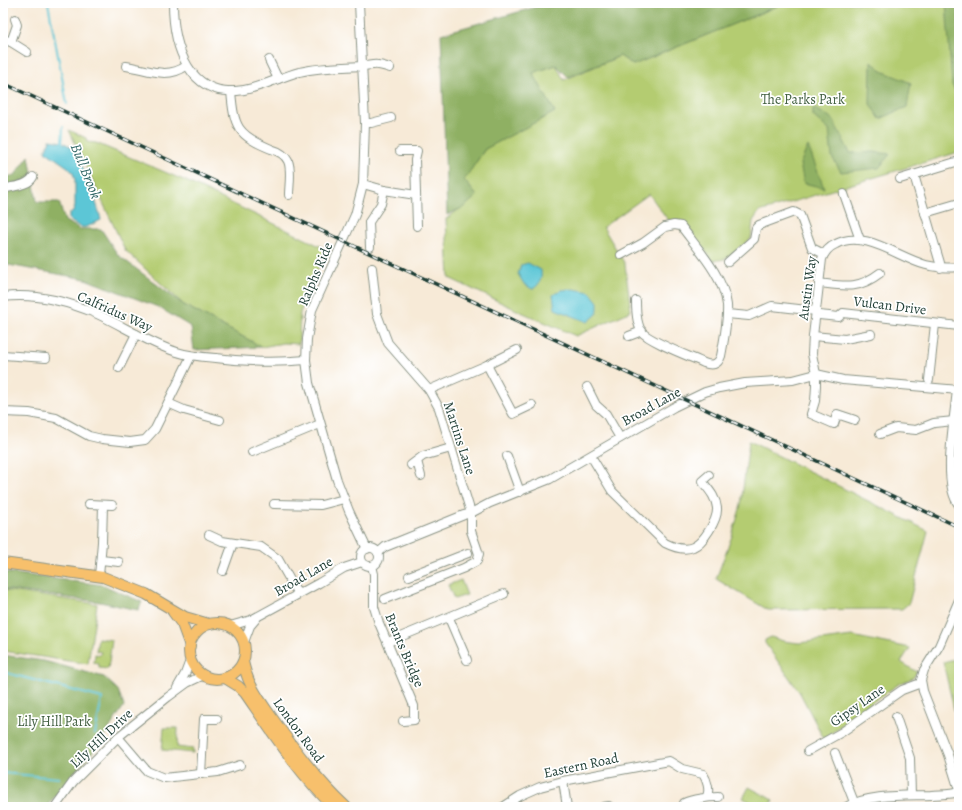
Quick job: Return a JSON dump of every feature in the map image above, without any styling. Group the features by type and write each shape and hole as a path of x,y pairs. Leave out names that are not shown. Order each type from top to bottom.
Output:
{"main road":[{"path":"3,562 99,576 138,590 169,608 184,617 209,624 230,626 240,635 244,642 245,651 243,662 236,671 225,678 216,678 204,675 195,667 191,658 190,646 182,624 169,608"},
{"path":"190,646 197,632 209,624"},
{"name":"London Road","path":"243,662 253,690 281,731 317,778 346,807"},
{"name":"London Road","path":"225,678 238,686 245,693 295,763 334,807"}],"street":[{"path":"173,3 173,18 178,46 186,66 194,76 205,84 219,90 231,92 250,89 278,79 316,69 378,65 390,68"},
{"name":"Ralphs Ride","path":"359,3 365,123 363,184 355,215 312,310 307,339 306,360 309,382 337,480 367,549"},
{"path":"15,19 17,25 7,41 27,52"},
{"path":"269,60 278,79"},
{"path":"126,66 169,74 180,71 186,66"},
{"path":"231,92 234,118 239,129 253,142 275,150 284,155 289,162 289,195"},
{"path":"365,123 391,118"},
{"path":"400,151 417,151 415,160 416,226"},
{"path":"900,179 959,161"},
{"path":"914,175 940,263 940,268"},
{"path":"3,189 30,182 33,177"},
{"path":"363,184 384,190 416,195"},
{"path":"370,247 369,222 381,204 384,190"},
{"path":"844,194 860,240"},
{"path":"925,212 959,203"},
{"path":"728,262 751,243 754,239 756,228 759,225 794,212 800,215 812,248 824,254"},
{"path":"621,255 643,243 665,228 674,225 681,226 705,258 723,288 727,304 727,314 719,362 709,365 703,363 652,339 642,331 637,316 636,301"},
{"name":"Austin Way","path":"855,420 837,414 834,424 811,414 815,401 816,374 812,354 813,336 824,254 830,247 840,241 860,240 878,245 925,265 940,268 959,267"},
{"name":"Martins Lane","path":"372,268 377,314 388,343 429,390 439,408 471,513 471,531 478,554 477,561 446,576"},
{"path":"819,283 855,286 871,280 880,273"},
{"name":"Calfridus Way","path":"3,297 18,295 39,297 65,303 95,313 136,334 177,352 191,356 261,362 306,360"},
{"path":"727,314 749,316 772,306 817,313"},
{"name":"Vulcan Drive","path":"817,313 839,317 844,312 959,326"},
{"path":"928,380 936,324"},
{"path":"629,336 642,331"},
{"path":"119,368 136,334"},
{"path":"813,336 845,339 871,334"},
{"path":"429,390 487,365 517,350"},
{"path":"3,355 46,358"},
{"path":"3,412 29,413 56,418 89,436 102,439 130,442 145,440 155,430 191,356"},
{"path":"487,365 513,414 532,405"},
{"name":"Broad Lane","path":"378,553 392,544 471,513 490,503 550,479 668,410 705,392 745,383 793,380 816,374 843,380 958,390"},
{"path":"587,386 596,405 606,414 620,438"},
{"path":"958,390 950,454 950,476 953,495 955,501 959,505"},
{"path":"168,403 190,412 220,420"},
{"path":"880,434 896,428 916,430 934,423 954,421"},
{"path":"252,452 320,424"},
{"path":"421,476 414,463 423,456 451,448"},
{"path":"507,456 520,492"},
{"path":"591,456 612,491 665,543 674,547 693,547 701,540 713,524 717,509 714,494 702,481 709,475"},
{"path":"274,504 322,505 344,499"},
{"path":"89,504 107,505 99,576"},
{"path":"209,535 233,543 262,548 278,559 298,594"},
{"path":"223,571 233,543"},
{"path":"372,548 378,553 378,560 372,566 366,566 362,562 361,555 364,550 367,549 372,548"},
{"path":"385,599 441,563 468,553"},
{"path":"101,560 118,562"},
{"name":"Broad Lane","path":"230,626 246,622 344,568 362,562"},
{"path":"409,583 446,576 441,563"},
{"name":"Brants Bridge","path":"372,566 374,574 374,607 379,623 414,706 414,720 403,721"},
{"path":"388,642 504,594"},
{"path":"846,807 854,802 911,795 947,794 959,791 948,754 925,696 922,683 924,670 939,646 959,600"},
{"name":"Broad Lane","path":"244,642 250,626 259,615"},
{"path":"449,618 467,660"},
{"name":"Lily Hill Drive","path":"171,694 182,680 191,658"},
{"name":"Lily Hill Drive","path":"55,807 73,782 118,737 171,694 187,683 204,675"},
{"name":"Gipsy Lane","path":"808,751 842,732 902,690 922,683"},
{"path":"896,717 910,758 911,795"},
{"path":"201,774 204,719 217,719"},
{"path":"118,737 148,771 164,778 218,772 240,765"},
{"path":"835,753 854,802"},
{"name":"Eastern Road","path":"503,807 520,796 540,787 562,781 670,761 682,770 703,774 708,785 707,796"},
{"path":"562,781 567,807"},
{"path":"683,807 685,802 702,799 707,796 718,797"}],"green space":[{"path":"550,3 785,3 633,65 620,56 568,77 556,65 533,73 555,112 485,149 464,180 477,196 464,207 447,215 441,34"},
{"name":"The Parks Park","path":"785,3 959,3 959,152 759,212 753,221 751,239 725,259 713,261 683,222 668,220 649,194 603,227 625,264 631,311 576,336 449,278 446,219 477,196 464,180 485,149 554,112 532,73 556,65 564,80 620,56 633,65"},
{"path":"946,3 959,3 959,98 952,85"},
{"path":"871,61 882,71 911,83 907,107 880,119 870,104"},
{"path":"813,108 832,118 850,153 874,152 890,154 879,168 841,172 832,157 829,130 813,116"},
{"path":"69,130 86,138 87,142 96,143 186,181 326,249 300,313 299,344 283,343 262,347 184,305 125,250"},
{"path":"808,146 824,188 804,183 800,164"},
{"path":"29,156 37,202 59,202 65,221 80,229 101,229 118,255 184,305 262,347 194,350 191,327 158,307 85,279 3,264 3,178 15,175"},
{"path":"749,441 928,531 909,603 902,609 768,610 716,579 732,536 741,505"},
{"path":"3,572 103,585 142,602 138,610 100,602 3,589"},
{"path":"461,580 467,595 454,599 448,585"},
{"path":"3,590 97,604 88,664 3,651"},
{"path":"852,636 910,648 901,662 917,672 913,678 899,684 865,707 824,739 800,693 765,643 765,640 771,637 783,641 799,643"},
{"path":"98,638 112,640 108,669 99,668 99,664 94,663 95,654 100,655 101,652 96,651"},
{"name":"Lily Hill Park","path":"3,655 44,661 104,677 118,690 124,706 97,747 46,807 3,807"},
{"path":"959,658 959,731 943,662"},
{"path":"164,728 178,728 177,747 193,749 193,753 162,750"},
{"path":"749,787 773,800 770,807 759,807 743,798"}],"water":[{"path":"50,140 59,141 72,148 80,161 89,182 101,220 91,225 82,227 69,220 69,214 73,212 75,206 75,180 73,173 69,168 45,151"},
{"path":"528,263 541,270 540,281 535,288 532,289 524,284 518,274 521,265"},
{"path":"573,289 590,292 598,302 597,314 588,322 555,309 553,295 561,290"}],"waterway":[{"name":"Bull Brook","path":"48,3 67,104"},
{"name":"Bull Brook","path":"62,143 63,127"},
{"path":"3,672 102,698 95,734"},
{"path":"3,773 59,778"}],"railway":[{"path":"3,83 959,527"}]}
